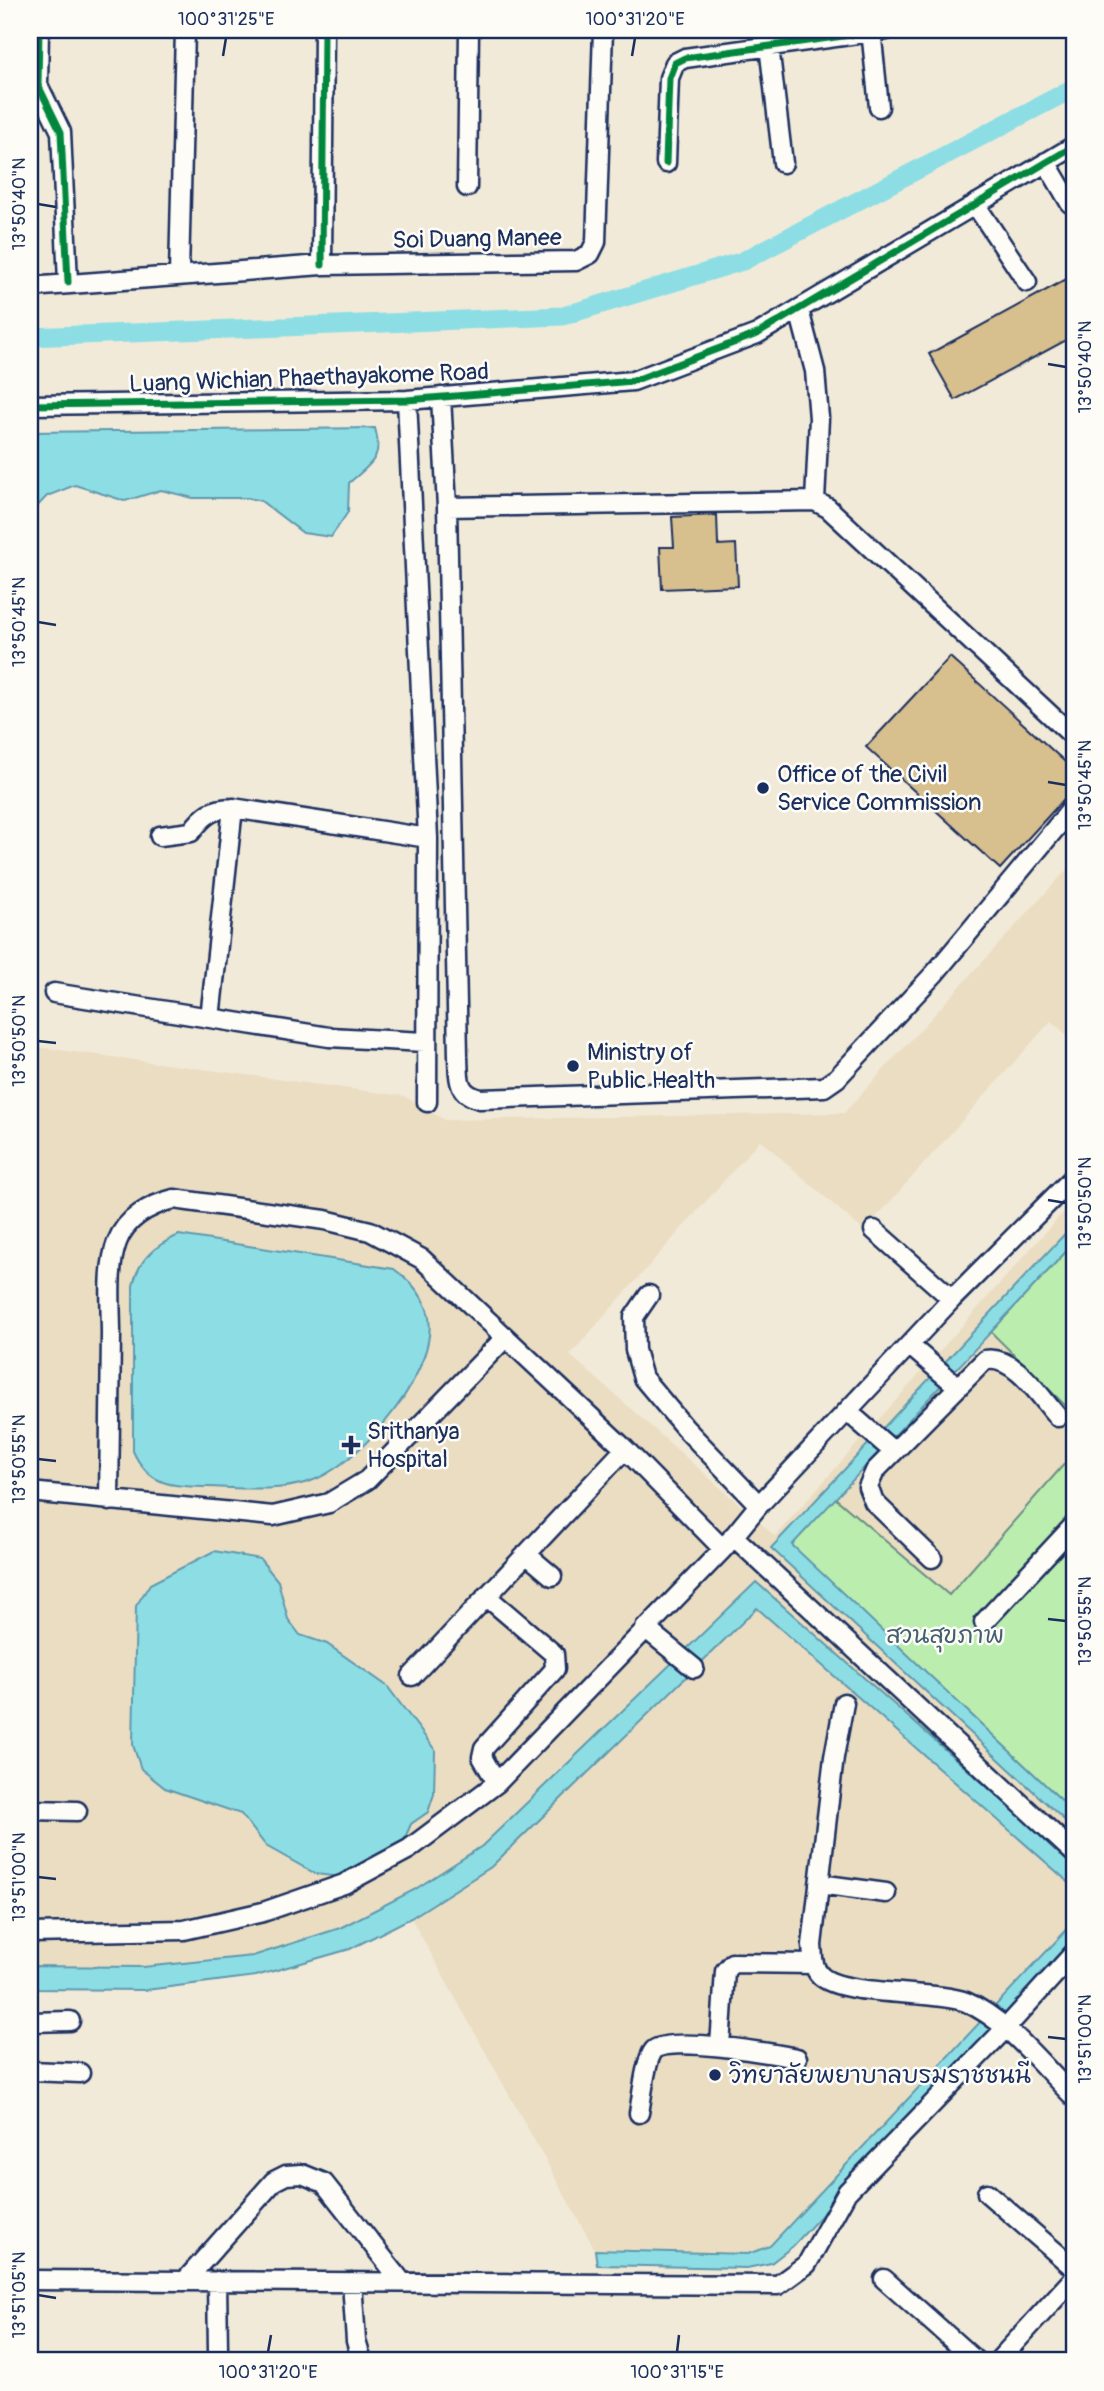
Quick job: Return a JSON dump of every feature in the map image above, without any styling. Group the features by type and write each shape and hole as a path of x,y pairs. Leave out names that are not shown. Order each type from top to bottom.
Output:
{"street":[{"path":"39,30 38,85 61,132 68,282"},
{"path":"179,274 185,30"},
{"path":"322,265 324,30"},
{"path":"467,187 469,30"},
{"name":"Soi Duang Manee","path":"30,286 322,265 576,261 590,254 596,242 603,30"},
{"path":"666,163 669,78 675,63 685,58 876,30 879,107"},
{"path":"769,46 783,163"},
{"name":"Luang Wichian Phaethayakome Road","path":"30,405 407,400 633,381 757,334 1074,146"},
{"path":"1046,162 1070,203 1074,203"},
{"path":"975,204 1027,282"},
{"path":"799,310 815,372 819,418 815,501"},
{"path":"441,397 447,507 458,1056 460,1087 467,1095 480,1099 824,1087 837,1078 934,973 1074,806"},
{"path":"407,400 428,838 425,1042 427,1102"},
{"path":"447,507 815,501 828,508 1074,737"},
{"path":"160,836 191,832 205,813 219,808 233,808 428,838"},
{"path":"210,1018 233,808"},
{"path":"54,993 329,1037 425,1042"},
{"path":"30,1933 184,1930 264,1912 344,1884 409,1849 497,1783 649,1631 734,1544 759,1505 952,1299 1074,1177"},
{"path":"110,1501 111,1287 116,1243 124,1229 155,1204 174,1199 325,1220 370,1231 422,1259 625,1449 734,1544 770,1568 1074,1853"},
{"path":"874,1230 952,1299"},
{"path":"649,1295 634,1317 635,1350 643,1378 685,1428 759,1505"},
{"path":"30,1492 273,1516 329,1503 367,1480 505,1338"},
{"path":"909,1345 948,1379"},
{"path":"932,1558 869,1494 869,1480 948,1379 985,1360 1004,1361 1058,1416"},
{"path":"847,1411 892,1450"},
{"path":"412,1676 625,1449"},
{"path":"984,1622 1074,1525"},
{"path":"526,1554 552,1576"},
{"path":"486,1596 554,1654 557,1662 555,1669 484,1748 482,1757 497,1783"},
{"path":"649,1631 694,1668"},
{"path":"844,1703 834,1756 819,1884 812,1945 814,1964 825,1980 866,1990 964,2001 986,2013 1005,2029 1074,2097"},
{"path":"30,1810 77,1811"},
{"path":"819,1884 886,1893"},
{"path":"30,2280 778,2285 807,2264 847,2192 1005,2029 1074,1953"},
{"path":"720,2046 725,1971 732,1963 814,1964"},
{"path":"30,2022 70,2021"},
{"path":"639,2113 655,2048 720,2046 797,2058"},
{"path":"30,2071 80,2073"},
{"path":"185,2281 274,2181 286,2175 302,2174 324,2183 402,2282"},
{"path":"987,2193 1074,2268"},
{"path":"998,2361 1074,2278"},
{"path":"884,2280 976,2361"},
{"path":"217,2281 218,2350"},
{"path":"352,2282 356,2341 362,2361"}],"shaded area":[{"name":"Srithanya Hospital","path":"1074,862 1074,1041 1051,1021 864,1231 760,1140 570,1355 775,1536 1074,1200 1074,1864 756,1582 482,1846 414,1890 340,1928 253,1956 143,1967 30,1966 30,1046 404,1096 445,1120 844,1113"},
{"name":"วิทยาลัยพยาบาลบรมราชชนนี","path":"757,1608 1074,1887 1074,1922 770,2246 748,2254 595,2250 411,1918 491,1867"}],"green space":[{"path":"1074,1243 1074,1414 991,1332"},
{"name":"สวนสุขภาพ","path":"1074,1453 1074,1812 791,1545 835,1498 949,1595"}],"water":[{"path":"375,428 378,447 376,454 369,465 349,483 348,512 331,537 303,533 261,501 248,498 193,498 161,490 125,501 75,485 47,496 30,514 30,432"},
{"path":"1074,1224 1074,1243 792,1545 1074,1812 1074,1829 771,1548"},
{"path":"179,1235 394,1269 418,1292 427,1309 429,1332 424,1358 394,1411 351,1457 329,1473 308,1482 284,1487 195,1487 163,1482 139,1463 133,1451 133,1286 135,1277 148,1255"},
{"path":"214,1551 260,1559 278,1581 288,1619 300,1635 327,1644 387,1686 435,1750 434,1794 428,1812 411,1824 401,1847 368,1859 341,1877 316,1874 266,1846 241,1814 165,1788 141,1769 133,1745 136,1606 150,1584"},
{"path":"756,1582 1074,1864 1074,1887 757,1608 491,1867 411,1918 350,1949 256,1976 146,1990 30,1989 30,1966 143,1967 253,1956 340,1928 414,1890 482,1846"},
{"path":"1074,1922 1074,1943 793,2246 771,2263 747,2268 597,2265 595,2250 748,2254 770,2246"}],"building":[{"path":"1074,275 1074,336 955,400 929,354"},
{"path":"717,515 718,545 736,544 738,586 662,589 660,547 674,547 672,517"},
{"path":"950,657 1074,770 1074,788 1000,869 866,747"}],"waterway":[{"path":"30,337 563,316 743,261 1074,88"}],"cycle path":[{"path":"39,30 38,85 61,132 68,282"},
{"path":"322,265 324,30"},
{"path":"666,163 669,78 675,63 685,58 886,30"},
{"path":"30,405 407,400 633,381 757,334 1074,146"}],"place":[{"name":"Office of the Civil Service Commission","path":"763,788"},
{"name":"Ministry of Public Health","path":"573,1066"},
{"name":"Srithanya Hospital","path":"351,1445"},
{"name":"วิทยาลัยพยาบาลบรมราชชนนี","path":"715,2075"}]}
